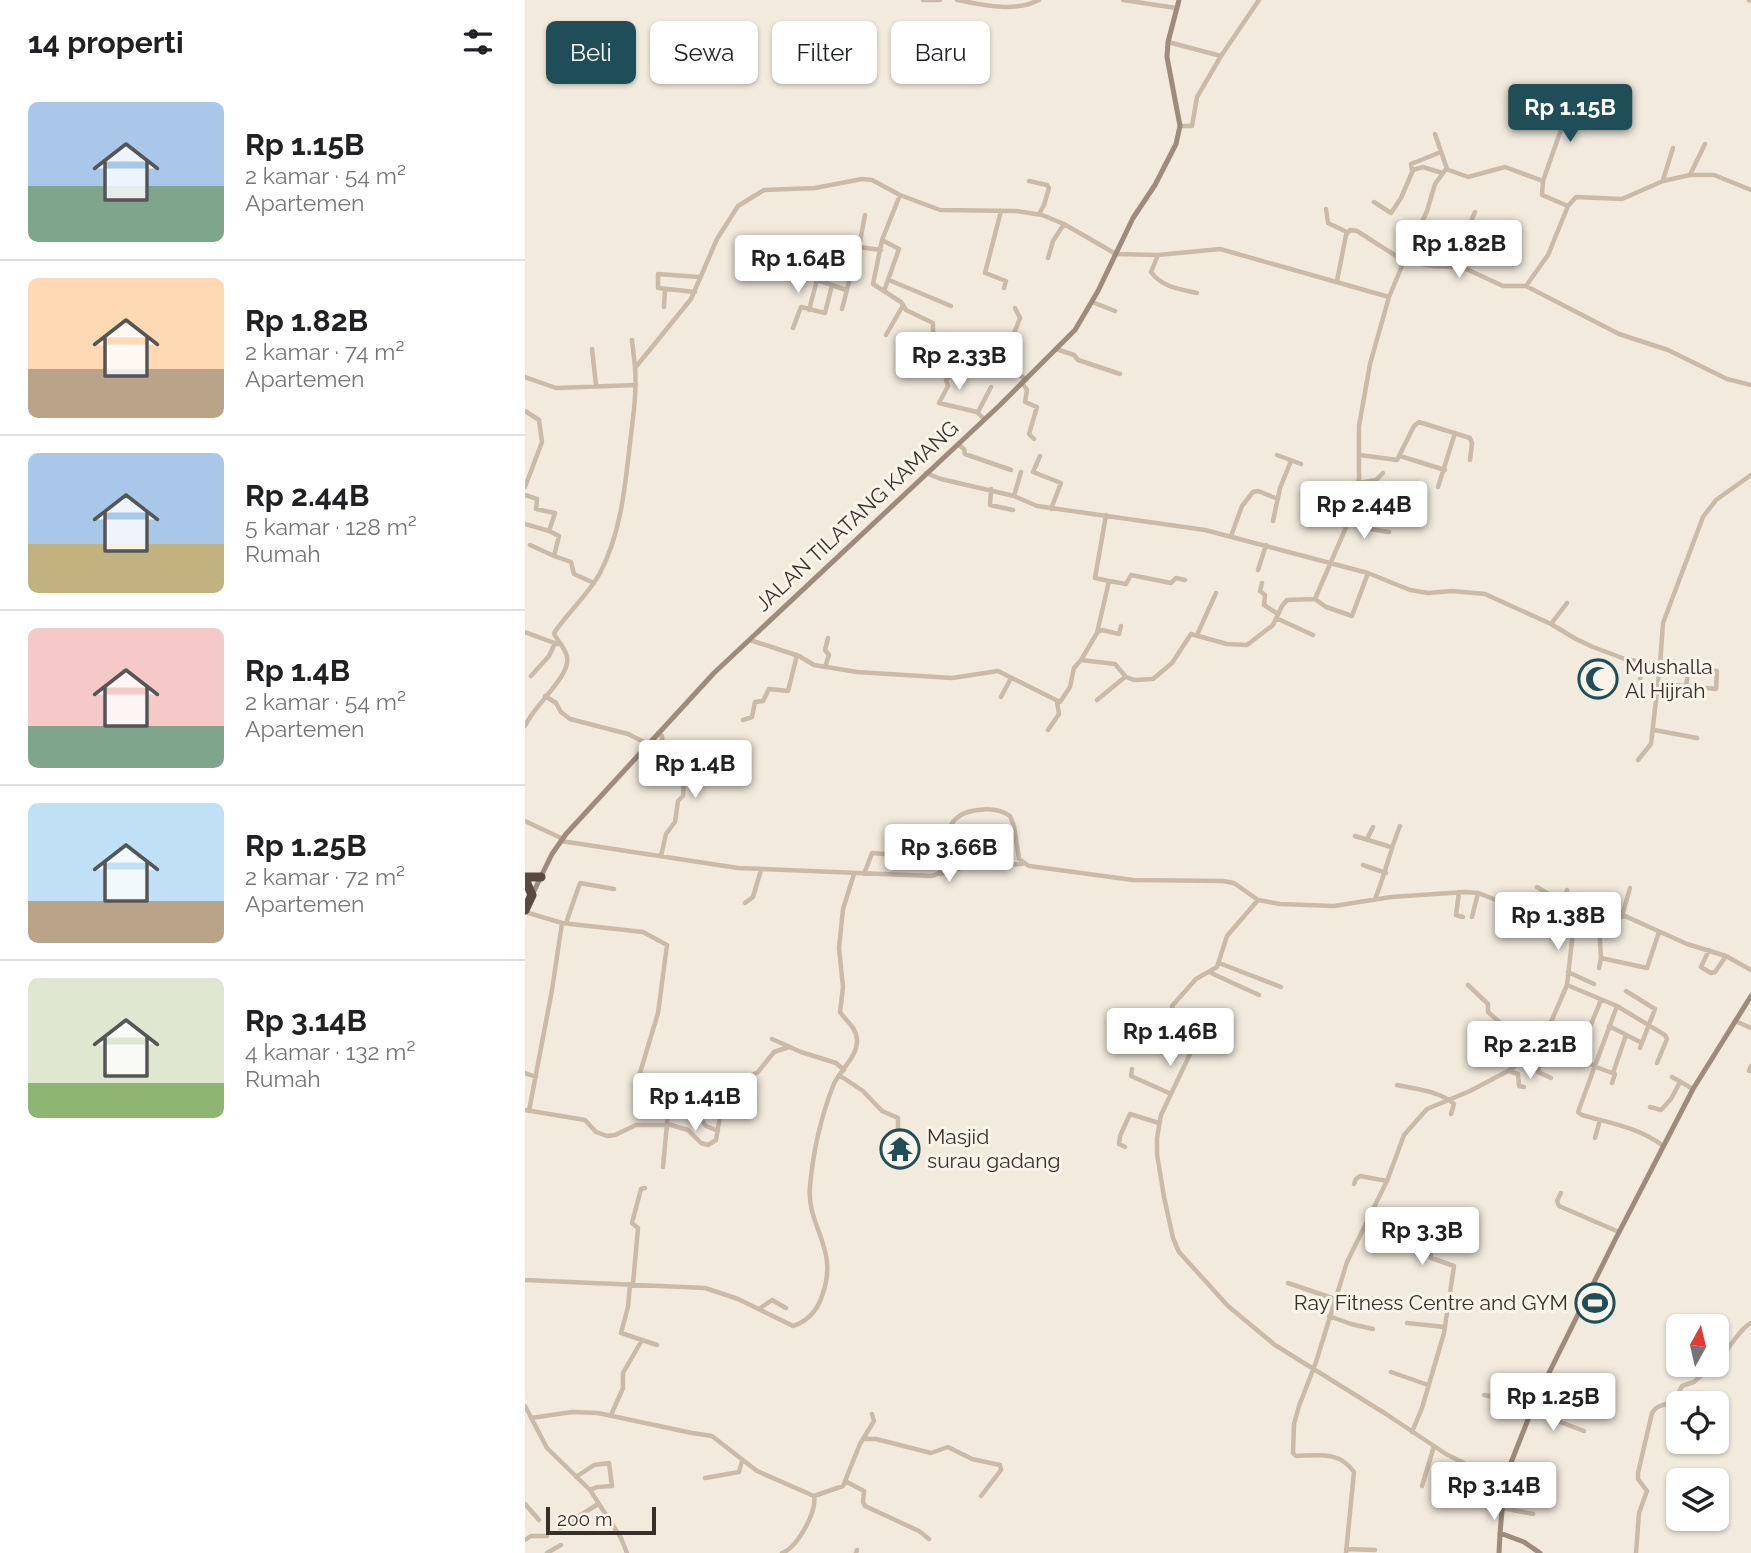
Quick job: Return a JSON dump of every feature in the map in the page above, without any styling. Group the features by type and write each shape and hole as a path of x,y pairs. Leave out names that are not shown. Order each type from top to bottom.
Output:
{"highway":[{"path":"525,911 532,895 525,878 541,877"}],"street":[{"path":"923,0 940,0"},
{"path":"957,0 999,7 1022,7 1039,0"},
{"path":"999,0 999,7"},
{"path":"1123,0 1176,8"},
{"name":"JALAN TILATANG KAMANG","path":"532,895 562,840 714,673 1024,382 1075,330 1176,144 1180,126 1167,57 1168,42 1179,0"},
{"path":"1180,126 1192,126 1195,100 1259,0"},
{"path":"1168,42 1221,56"},
{"path":"1559,113 1563,124 1543,181 1542,195 1568,206"},
{"path":"1315,599 1350,518 1358,483 1359,426 1370,364 1389,297 1427,211 1435,184 1445,171 1435,134"},
{"path":"1690,174 1705,144"},
{"path":"1663,181 1674,148"},
{"path":"1374,202 1392,212 1412,170 1411,164 1441,152"},
{"path":"1412,170 1423,167 1468,177 1505,167 1543,181"},
{"path":"1526,286 1548,255 1573,198 1622,199 1663,181 1690,174 1714,175 1751,190"},
{"path":"635,368 695,292 699,276 717,239 736,208 764,190 815,188 866,179 940,210 1039,214 1063,224 1116,254 1158,256 1217,248 1389,297"},
{"path":"1029,181 1047,185 1049,188 1039,214"},
{"path":"900,195 882,240 872,283 901,302 902,307 933,323 933,333 951,338 1006,366 1024,382 1027,390 1025,402 1037,407 1029,434 1034,439"},
{"path":"1326,209 1328,223 1347,232 1357,231 1403,261 1434,267 1468,269 1506,287 1526,286 1619,334 1668,350 1727,379 1751,385"},
{"path":"1001,211 985,273 1006,281 1004,288"},
{"path":"1452,266 1475,212"},
{"path":"842,309 865,215"},
{"path":"1048,258 1053,241 1063,224"},
{"path":"1337,281 1347,232"},
{"path":"882,240 899,249 884,291"},
{"path":"859,247 881,250"},
{"path":"1158,256 1151,272 1156,279 1167,286 1197,293"},
{"path":"695,292 656,286 660,272 699,276"},
{"path":"800,274 845,290"},
{"path":"809,310 817,280"},
{"path":"889,280 951,306"},
{"path":"793,328 800,308 825,313 832,285"},
{"path":"664,307 665,289"},
{"path":"1092,302 1115,311"},
{"path":"885,335 902,307"},
{"path":"1006,366 1011,341 1020,318 1015,309"},
{"path":"525,726 534,709 562,677 567,667 568,659 554,633 594,583 614,540 621,512 636,384 632,340"},
{"path":"1055,348 1074,355 1078,360 1119,374"},
{"path":"592,349 596,385"},
{"path":"973,351 946,380 948,386 939,402 978,412 984,419"},
{"path":"525,377 556,388 636,384"},
{"path":"978,412 991,387"},
{"path":"525,411 539,420 542,438 525,487"},
{"path":"1360,455 1394,460 1400,456 1416,423 1471,440 1469,460"},
{"path":"1438,487 1455,433"},
{"path":"958,444 965,454 1011,471"},
{"path":"1040,456 1033,472 1061,483 1051,509"},
{"path":"1277,456 1301,464"},
{"path":"1400,456 1444,470"},
{"path":"1273,521 1291,461"},
{"path":"1014,496 1021,472"},
{"path":"926,473 941,480 991,489 1051,509 1106,515 1128,521 1173,524 1231,536 1369,573 1410,590 1485,594 1551,624 1576,639 1644,664 1660,666"},
{"path":"1358,483 1376,480 1383,473"},
{"path":"1638,760 1650,748 1654,730 1663,623 1703,517 1716,500 1751,475"},
{"path":"991,489 990,505 1013,510"},
{"path":"1231,536 1241,508 1254,492 1278,499"},
{"path":"525,495 537,499 536,509 555,513 549,531"},
{"path":"1106,515 1103,545 1095,578 1126,584 1131,575 1171,583 1176,578 1185,580"},
{"path":"1350,518 1370,529 1389,532"},
{"path":"525,524 559,536 554,556"},
{"path":"530,545 571,562 574,574 594,583"},
{"path":"1258,570 1266,545"},
{"path":"1081,660 1115,664 1126,677 1141,681 1158,677 1173,663 1189,635 1227,644 1247,645 1273,625 1287,600 1315,599 1326,607 1352,616 1369,573"},
{"path":"1057,702 1064,698 1071,685 1074,668 1097,633 1109,581"},
{"path":"1262,583 1260,589 1265,595 1264,605 1277,616 1313,635"},
{"path":"1197,635 1216,593"},
{"path":"1551,624 1567,603"},
{"path":"1097,633 1102,630 1119,634 1121,626"},
{"path":"525,632 562,646"},
{"path":"825,667 829,654 825,650 828,638"},
{"path":"749,639 797,655 814,666 857,672 947,678 994,671 1057,702"},
{"path":"531,676 549,656 555,643"},
{"path":"743,720 752,717 755,702 763,701 769,689 788,691 797,655"},
{"path":"1640,680 1644,664"},
{"path":"1659,684 1716,689 1717,671 1689,668 1686,686"},
{"path":"1097,700 1126,677"},
{"path":"1002,697 1011,678"},
{"path":"545,695 570,719 628,734 647,744"},
{"path":"1048,730 1059,714 1057,702"},
{"path":"1654,730 1697,738"},
{"path":"658,733 662,736 663,747 688,754"},
{"path":"661,856 665,836 675,822 678,801 683,796 688,754 696,747 715,750 726,757"},
{"path":"940,874 944,869 952,822 965,811 996,809 1010,816 1017,852 1023,864"},
{"path":"525,821 562,840 761,870 929,876 952,869 983,865 1023,864 1133,880 1149,878 1234,883 1258,900 1334,906 1459,892 1478,893 1559,922 1598,923 1622,916 1687,944 1726,956 1751,971"},
{"path":"1375,900 1386,873 1391,847 1399,826"},
{"path":"1367,839 1373,827"},
{"path":"1355,835 1391,847"},
{"path":"864,874 872,853 908,856"},
{"path":"889,855 893,865"},
{"path":"1363,865 1386,873"},
{"path":"745,903 753,897 761,870"},
{"path":"525,1280 705,1287 793,1326 814,1314 822,1296 828,1260 813,1211 810,1186 823,1115 834,1082 844,1070 856,1047 857,1039 850,1022 840,1012 843,987 838,954 843,909 854,874"},
{"path":"614,889 580,883 564,923 536,1077 527,1111 585,1120 594,1130 607,1136 636,1125 668,1125 688,1130 705,1145 715,1141 722,1111 741,1082 758,1072 774,1052 789,1047"},
{"path":"1537,887 1551,895 1545,919"},
{"path":"1622,916 1630,888"},
{"path":"1559,922 1567,890"},
{"path":"1459,892 1456,915 1463,917"},
{"path":"1472,917 1478,893"},
{"path":"1258,900 1226,938 1219,962 1210,973 1196,979 1172,1006 1173,1012 1193,1040 1191,1052 1159,1123 1157,1154 1160,1179 1173,1238 1179,1252 1206,1284 1242,1319 1275,1345 1464,1465 1504,1484"},
{"path":"525,911 564,923 643,933 667,945 658,1013 640,1073 646,1111 666,1110 669,1117 663,1167"},
{"path":"1375,1550 1346,1551 1355,1477 1352,1469 1336,1456 1296,1456 1293,1452 1297,1412 1347,1262 1387,1181 1407,1130 1427,1109 1508,1071 1538,1048 1548,1032 1567,985 1574,923"},
{"path":"1598,923 1601,958 1599,968"},
{"path":"1601,958 1647,968 1659,932"},
{"path":"1709,950 1701,967 1711,973 1715,972 1726,956"},
{"path":"1219,962 1282,987"},
{"path":"1568,972 1594,985"},
{"path":"1210,973 1259,995"},
{"path":"1468,985 1488,1004 1488,1012 1502,1025 1538,1048"},
{"path":"1567,985 1617,1006 1667,1037 1657,1063"},
{"path":"1609,1026 1641,1046 1655,1009 1626,991"},
{"path":"1499,1553 1504,1484 1532,1409 1693,1089 1751,996"},
{"path":"1601,1000 1578,1056 1613,1073"},
{"path":"1617,1006 1579,1112 1653,1138 1664,1146"},
{"path":"1735,1021 1751,1028"},
{"path":"1612,1083 1626,1035"},
{"path":"772,1039 831,1061 844,1070"},
{"path":"1531,1055 1540,1062 1538,1072 1551,1078"},
{"path":"1132,1069 1131,1076 1171,1094"},
{"path":"1508,1071 1518,1074 1518,1086 1524,1087"},
{"path":"525,1073 536,1077"},
{"path":"839,1075 898,1119 898,1134 886,1143"},
{"path":"1672,1077 1693,1089"},
{"path":"1650,1107 1661,1110 1680,1082"},
{"path":"1397,1085 1448,1099 1454,1104 1451,1114"},
{"path":"1125,1147 1119,1144 1120,1136 1131,1114 1159,1123"},
{"path":"699,1116 706,1126 717,1131"},
{"path":"1595,1138 1600,1120"},
{"path":"1354,1184 1360,1176 1387,1181"},
{"path":"645,1188 640,1191 632,1223 638,1228 632,1284 621,1333 657,1345"},
{"path":"1561,1193 1557,1201 1559,1206 1619,1232"},
{"path":"1372,1211 1430,1244 1431,1258 1454,1266 1445,1327 1422,1408 1412,1432"},
{"path":"1289,1283 1335,1299"},
{"path":"759,1309 771,1300 786,1308"},
{"path":"1329,1316 1373,1329"},
{"path":"1407,1323 1445,1327"},
{"path":"1729,1348 1744,1326 1751,1323"},
{"path":"611,1415 624,1388 623,1373 632,1353 642,1340"},
{"path":"1391,1373 1428,1385"},
{"path":"1636,1553 1639,1513 1647,1491 1638,1479 1638,1473 1651,1413 1655,1408 1671,1403 1682,1386 1700,1377"},
{"path":"1493,1381 1540,1392"},
{"path":"1484,1395 1520,1402 1584,1431"},
{"path":"525,1406 547,1448 590,1490 621,1538 627,1553"},
{"path":"531,1418 572,1412 611,1415 707,1434 719,1440 762,1474 814,1496 840,1489 862,1439 874,1420 872,1414"},
{"path":"862,1439 876,1439 932,1453 947,1447 972,1459 1000,1464 1002,1469 981,1496"},
{"path":"1422,1486 1434,1446"},
{"path":"705,1478 739,1472 742,1460"},
{"path":"576,1477 594,1465 609,1463 612,1486 590,1490"},
{"path":"845,1481 864,1491 865,1506 919,1531 929,1539"},
{"path":"782,1553 794,1547 803,1531 815,1504 814,1496"},
{"path":"525,1504 538,1520"},
{"path":"560,1528 598,1504"},
{"path":"1501,1508 1533,1514"},
{"path":"1500,1533 1511,1536 1539,1553"},
{"path":"525,1540 531,1536 547,1536"},
{"path":"1499,1543 1511,1536"},
{"path":"547,1553 561,1545"}],"place":[{"name":"Mushalla Al Hijrah","path":"1598,679"},
{"name":"Masjid surau gadang","path":"900,1149"},
{"name":"Ray Fitness Centre and GYM","path":"1595,1303"}]}
